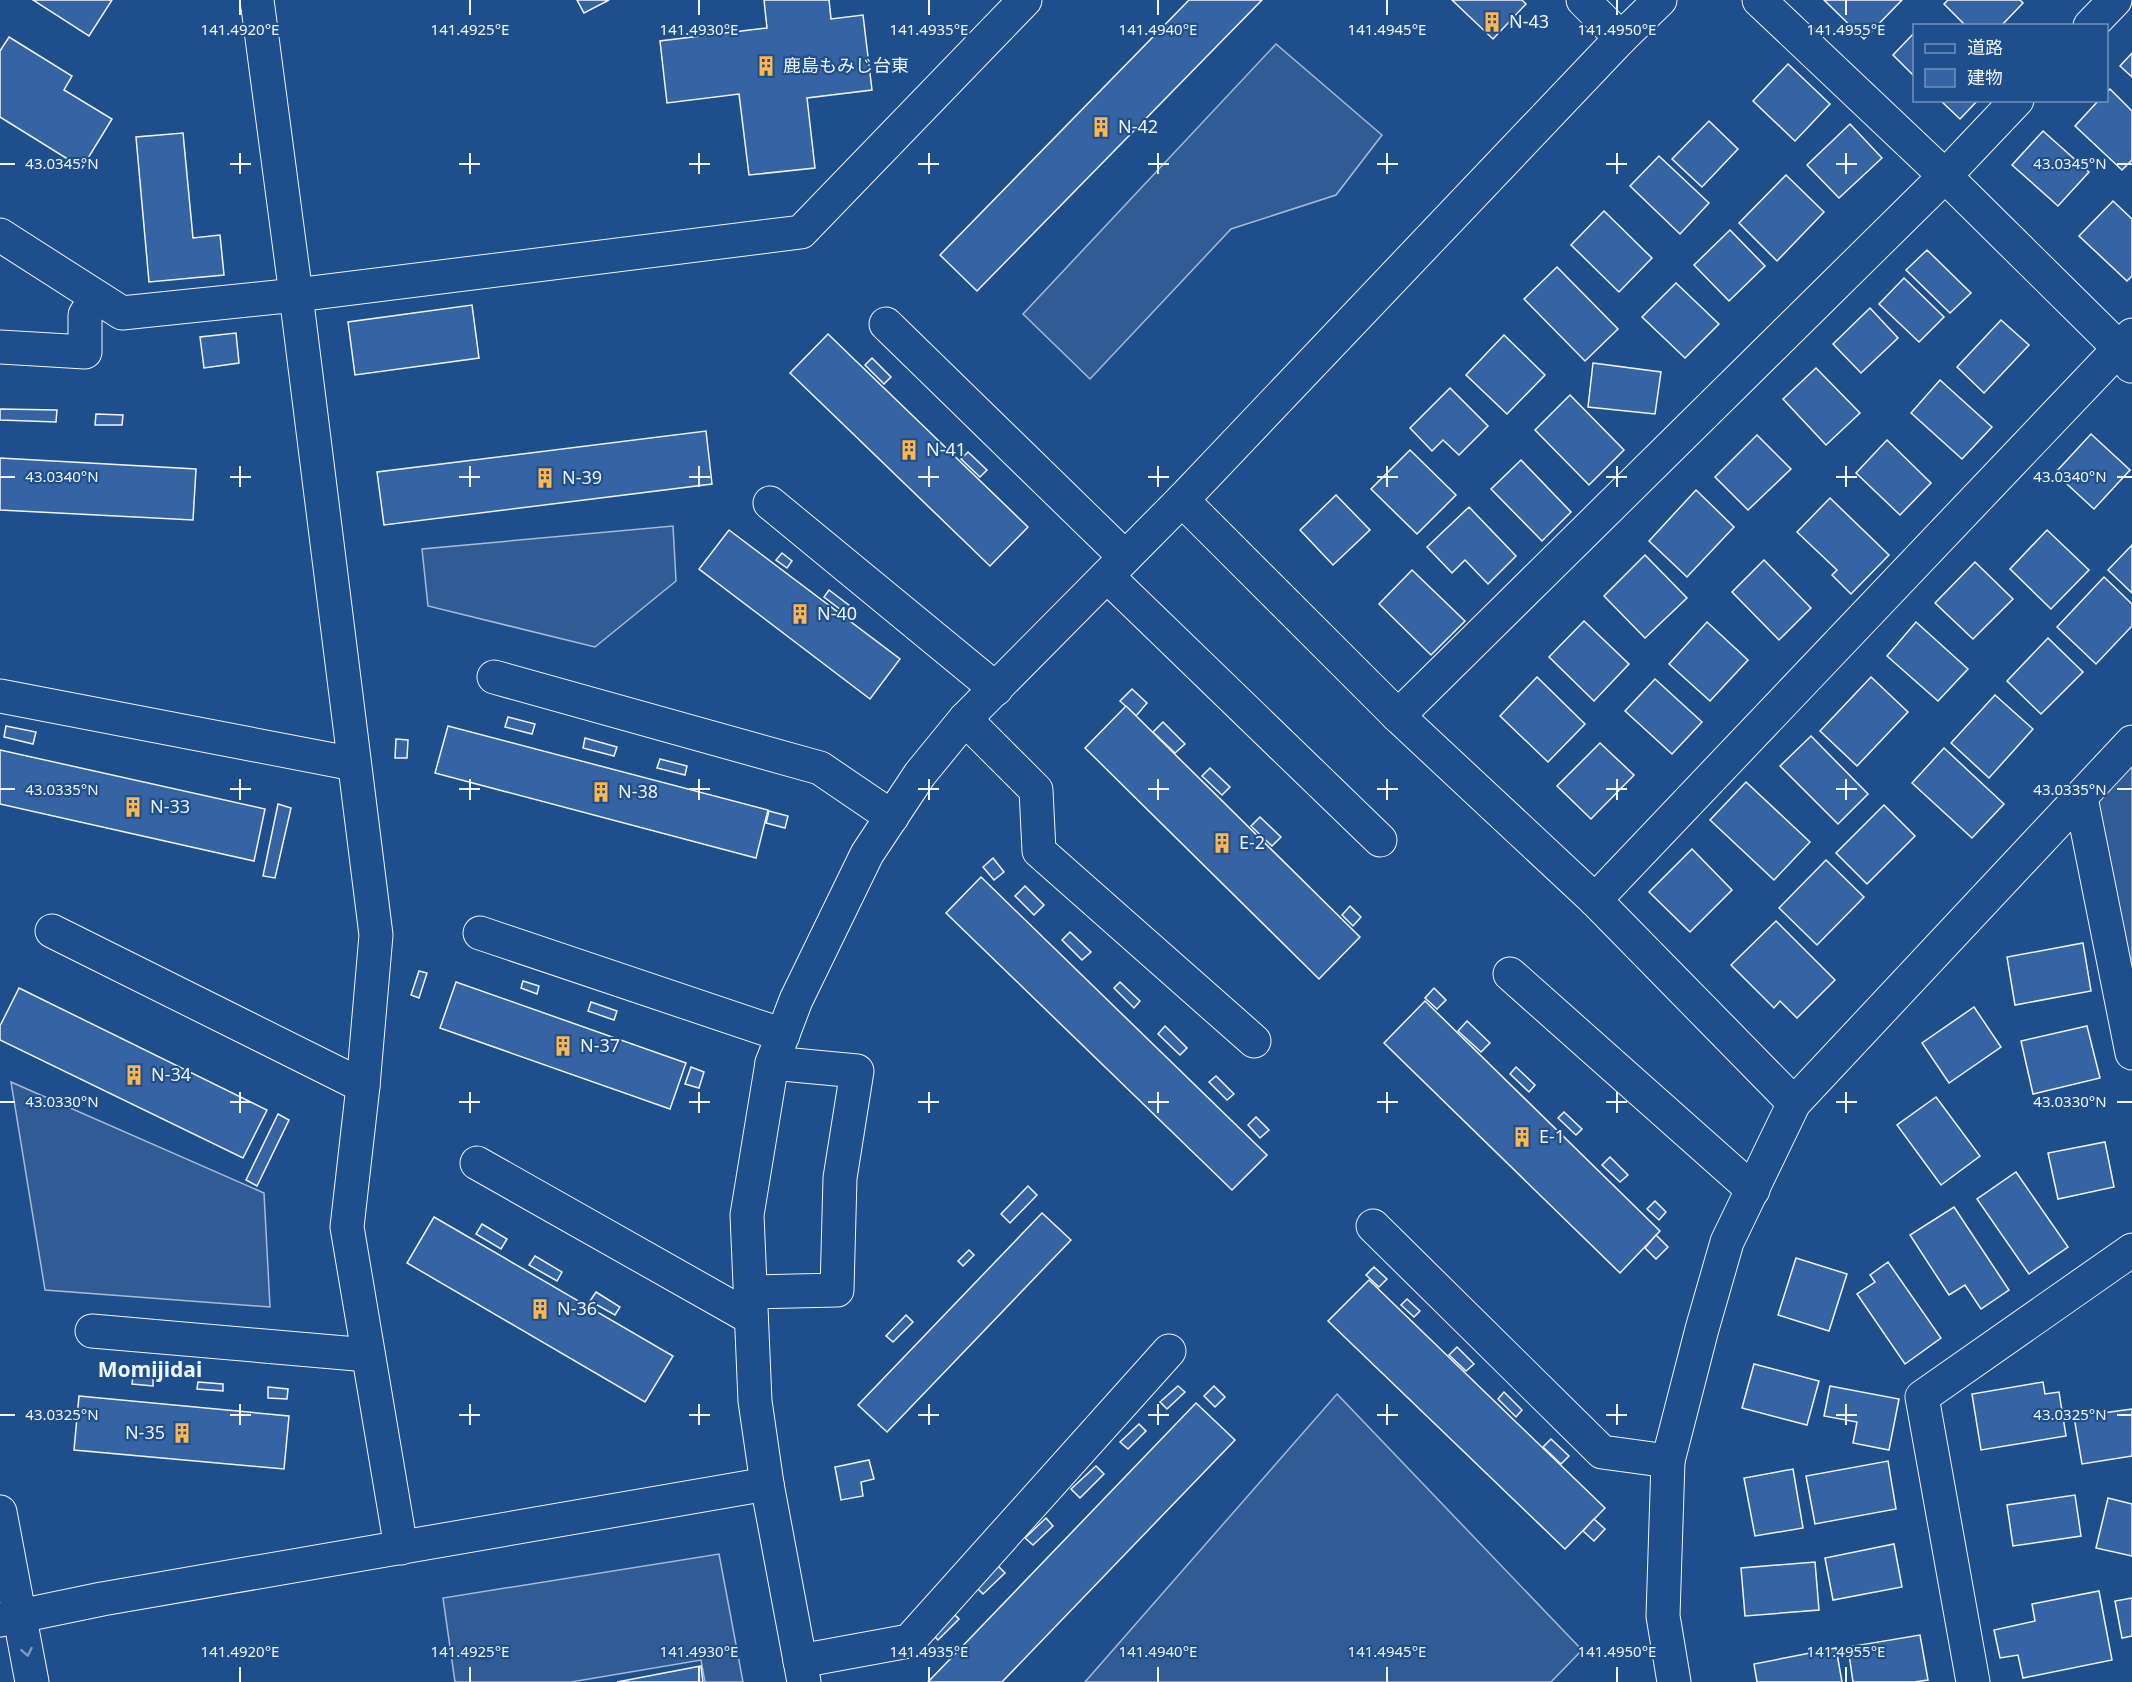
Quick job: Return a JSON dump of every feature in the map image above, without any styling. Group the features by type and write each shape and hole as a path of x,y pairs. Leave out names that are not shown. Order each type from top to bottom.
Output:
{"street":[{"path":"256,0 296,295 376,935 363,1086 347,1227 401,1548"},
{"path":"0,236 122,313 296,295 801,232 1025,0"},
{"path":"1583,0 1621,38"},
{"path":"1169,1350 909,1641 802,1671 767,1484 755,1401 747,1215 777,1049 795,1000 867,855 920,774 965,719 1182,500 1621,38 1660,0"},
{"path":"1595,900 2128,350 1759,0"},
{"path":"2092,24 2115,0"},
{"path":"1398,716 1945,176 2016,102"},
{"path":"0,347 85,352 85,315 96,297"},
{"path":"886,324 1380,840"},
{"path":"1182,500 1398,716 1595,900 1794,1103"},
{"path":"770,503 996,689"},
{"path":"495,677 820,768 892,817"},
{"path":"0,696 354,764"},
{"path":"965,719 1035,790 1039,851 1254,1041"},
{"path":"1674,1682 1663,1616 1668,1461 1727,1242 1794,1103 2132,742"},
{"path":"2081,798 2132,1053"},
{"path":"52,931 363,1086"},
{"path":"477,1163 751,1305 837,1290 840,1179 857,1071 777,1049 480,933"},
{"path":"1510,974 1753,1190"},
{"path":"1373,1226 1602,1452 1668,1461"},
{"path":"1972,1682 1922,1397 2132,1250"},
{"path":"92,1330 368,1355"},
{"path":"10,1618 102,1599 767,1484"},
{"path":"0,1512 10,1618 32,1682"}],"shaded area":[{"path":"1276,44 1382,135 1336,195 1231,229 1090,379 1023,314"},
{"path":"673,526 676,581 595,647 428,606 422,549"},
{"path":"2132,742 2132,1053 2081,798"},
{"path":"11,1082 264,1193 270,1307 45,1290"},
{"path":"1337,1394 1582,1650 1551,1682 1085,1682"},
{"path":"719,1554 743,1682 705,1682 701,1660 571,1682 455,1682 443,1598"}],"building":[{"path":"33,0 112,0 89,36"},
{"path":"577,0 609,0 584,13"},
{"name":"鹿島もみじ台東","path":"764,0 829,0 831,19 863,15 872,90 807,98 815,168 749,175 739,94 667,103 660,41 767,28"},
{"name":"N-42","path":"1189,0 1262,0 977,291 940,255"},
{"name":"N-43","path":"1452,0 1522,0 1526,4 1493,39"},
{"path":"1824,0 1902,0 1864,39"},
{"path":"1948,0 2020,0 2023,3 2003,24 1964,24 1944,4"},
{"path":"1913,34 1913,75 1893,55"},
{"path":"9,37 72,76 64,90 112,119 82,168 0,117 0,51"},
{"path":"2132,53 2132,77 2120,66"},
{"path":"1788,64 1830,104 1795,141 1753,101"},
{"path":"2110,89 2132,111 2132,160 2122,170 2075,126 2097,102 2108,102"},
{"path":"1942,102 1976,102 1960,119"},
{"path":"1709,121 1738,149 1702,187 1672,159"},
{"path":"1850,124 1882,158 1839,198 1807,165"},
{"path":"2043,131 2089,172 2058,206 2012,165"},
{"path":"183,133 193,238 220,235 224,275 149,282 136,137"},
{"path":"1659,156 1709,203 1680,234 1630,186"},
{"path":"1786,175 1824,212 1777,261 1739,223"},
{"path":"2113,201 2132,219 2132,276 2127,281 2079,236"},
{"path":"1604,211 1652,258 1619,292 1571,245"},
{"path":"1730,230 1765,266 1729,301 1694,265"},
{"path":"1927,250 1971,293 1950,313 1906,270"},
{"path":"1557,267 1618,329 1585,361 1524,299"},
{"path":"1904,278 1944,317 1919,342 1879,304"},
{"path":"1676,283 1719,324 1685,358 1642,317"},
{"path":"472,305 479,358 355,375 348,322"},
{"path":"1870,308 1898,338 1861,373 1833,344"},
{"path":"2001,320 2029,345 1984,393 1957,367"},
{"path":"236,333 239,363 204,368 200,337"},
{"name":"N-41","path":"828,334 1028,527 990,566 790,373"},
{"path":"1504,335 1545,375 1507,414 1466,375"},
{"path":"872,358 891,377 884,384 865,365"},
{"path":"1593,363 1661,372 1655,414 1588,407"},
{"path":"1816,368 1860,413 1826,445 1783,399"},
{"path":"1940,380 1992,427 1962,459 1911,413"},
{"path":"1450,388 1488,426 1459,455 1443,440 1432,451 1410,428"},
{"path":"1570,395 1624,450 1589,485 1535,430"},
{"path":"0,409 57,410 56,422 0,420"},
{"path":"96,414 123,415 122,425 95,425"},
{"name":"N-39","path":"706,431 712,484 384,525 377,472"},
{"path":"2091,434 2130,470 2094,509 2055,473"},
{"path":"1757,435 1791,469 1748,510 1715,477"},
{"path":"1887,440 1931,483 1900,515 1856,473"},
{"path":"1410,450 1456,495 1417,534 1371,489"},
{"path":"968,452 987,470 980,477 961,459"},
{"path":"0,458 196,469 193,520 0,510"},
{"path":"1521,460 1571,512 1542,541 1491,489"},
{"path":"1696,490 1734,527 1687,577 1649,541"},
{"path":"1336,495 1370,530 1333,565 1300,530"},
{"path":"1830,498 1889,555 1851,594 1832,575 1837,570 1797,532"},
{"path":"1469,507 1516,556 1488,584 1465,560 1452,573 1427,547"},
{"name":"N-40","path":"729,530 900,659 870,699 699,569"},
{"path":"2047,530 2089,570 2051,609 2010,569"},
{"path":"2132,545 2132,593 2108,570"},
{"path":"782,553 792,561 787,568 776,560"},
{"path":"1645,555 1687,598 1645,638 1604,596"},
{"path":"1764,560 1811,608 1779,640 1732,592"},
{"path":"1975,562 2013,599 1973,639 1935,603"},
{"path":"1412,570 1465,621 1431,655 1379,604"},
{"path":"2104,577 2132,604 2132,626 2096,664 2057,627"},
{"path":"829,590 850,606 845,613 824,597"},
{"path":"1584,621 1629,664 1594,701 1549,657"},
{"path":"1707,622 1748,660 1710,701 1669,664"},
{"path":"1916,622 1968,669 1938,701 1887,656"},
{"path":"2048,638 2083,672 2041,714 2007,681"},
{"path":"1537,677 1585,724 1548,762 1500,716"},
{"path":"1871,677 1908,712 1857,766 1820,731"},
{"path":"1655,679 1702,722 1672,754 1625,711"},
{"path":"1132,689 1147,703 1136,716 1120,701"},
{"path":"1995,695 2033,729 1989,778 1951,743"},
{"name":"E-2","path":"1126,706 1360,937 1319,979 1085,748"},
{"path":"508,717 535,724 532,734 505,727"},
{"path":"1163,722 1185,744 1175,753 1153,732"},
{"path":"6,726 36,732 33,744 4,737"},
{"name":"N-38","path":"448,726 768,810 756,858 435,773"},
{"path":"1811,736 1868,794 1838,824 1780,766"},
{"path":"585,738 617,747 614,756 583,748"},
{"path":"396,739 408,740 407,758 395,758"},
{"path":"1600,743 1634,775 1591,819 1557,786"},
{"path":"1944,748 2004,804 1972,838 1912,783"},
{"name":"N-33","path":"0,750 265,809 254,861 0,804"},
{"path":"660,759 687,766 685,775 657,768"},
{"path":"1210,768 1230,787 1222,795 1202,776"},
{"path":"1746,782 1810,842 1774,880 1710,820"},
{"path":"278,804 291,808 275,878 263,876"},
{"path":"1884,805 1915,836 1867,884 1836,853"},
{"path":"769,811 788,816 785,828 766,823"},
{"path":"1260,817 1281,837 1272,846 1251,826"},
{"path":"1692,849 1732,890 1690,932 1649,892"},
{"path":"993,858 1004,872 994,880 983,867"},
{"path":"1826,860 1864,897 1817,945 1779,908"},
{"path":"981,877 1267,1155 1232,1190 946,913"},
{"path":"1025,886 1044,905 1034,915 1015,896"},
{"path":"1350,906 1361,917 1353,926 1342,915"},
{"path":"1776,921 1835,980 1797,1018 1780,1001 1774,1008 1731,965"},
{"path":"1070,932 1091,952 1082,960 1062,940"},
{"path":"2083,943 2091,991 2015,1005 2007,957"},
{"path":"419,971 427,973 419,998 411,995"},
{"path":"523,981 539,986 537,994 521,988"},
{"name":"N-37","path":"456,982 686,1063 670,1109 440,1028"},
{"path":"1120,982 1140,1001 1134,1008 1114,988"},
{"name":"N-34","path":"19,988 267,1110 243,1158 0,1040 0,1026"},
{"path":"1434,988 1446,1000 1437,1009 1425,998"},
{"name":"E-1","path":"1425,1001 1660,1231 1620,1273 1384,1043"},
{"path":"591,1002 617,1011 614,1020 588,1011"},
{"path":"1974,1007 2001,1047 1949,1083 1922,1043"},
{"path":"1467,1021 1490,1043 1481,1052 1458,1031"},
{"path":"1165,1026 1187,1048 1180,1055 1158,1034"},
{"path":"2087,1026 2100,1078 2033,1094 2021,1041"},
{"path":"691,1067 704,1072 699,1088 685,1084"},
{"path":"1516,1067 1535,1085 1529,1092 1510,1074"},
{"path":"1216,1076 1234,1094 1227,1100 1209,1082"},
{"path":"1936,1097 1980,1156 1941,1185 1897,1125"},
{"path":"1564,1112 1582,1129 1576,1135 1558,1118"},
{"path":"278,1114 289,1120 257,1186 246,1180"},
{"path":"1256,1117 1269,1130 1260,1138 1248,1125"},
{"path":"2105,1142 2114,1187 2058,1199 2048,1153"},
{"path":"1610,1157 1628,1175 1620,1182 1602,1165"},
{"path":"2016,1172 2068,1247 2029,1274 1977,1199"},
{"path":"1028,1186 1037,1195 1010,1223 1001,1214"},
{"path":"1655,1201 1666,1212 1659,1220 1647,1209"},
{"path":"1954,1207 2009,1290 1981,1309 1965,1285 1949,1295 1910,1235"},
{"path":"1042,1213 1071,1240 887,1432 858,1405"},
{"name":"N-36","path":"434,1217 673,1356 645,1402 407,1263"},
{"path":"482,1224 507,1239 501,1249 476,1234"},
{"path":"1656,1235 1668,1247 1656,1259 1645,1248"},
{"path":"969,1250 974,1255 963,1266 958,1261"},
{"path":"535,1256 562,1272 557,1281 529,1265"},
{"path":"1796,1258 1847,1274 1829,1331 1778,1315"},
{"path":"1888,1262 1941,1338 1905,1364 1857,1294 1875,1282 1870,1275"},
{"path":"1374,1267 1387,1279 1379,1287 1366,1275"},
{"path":"1369,1280 1605,1508 1565,1549 1328,1321"},
{"path":"596,1292 620,1307 615,1315 590,1301"},
{"path":"1407,1299 1420,1311 1414,1317 1401,1305"},
{"path":"906,1315 913,1322 893,1342 886,1336"},
{"path":"1457,1347 1474,1364 1466,1371 1449,1355"},
{"path":"1754,1364 1819,1381 1807,1425 1742,1408"},
{"path":"133,1376 153,1378 153,1386 132,1384"},
{"path":"198,1382 223,1384 223,1391 197,1389"},
{"path":"2043,1382 2045,1394 2059,1392 2066,1436 1981,1450 1972,1394"},
{"path":"1178,1386 1185,1392 1167,1409 1160,1402"},
{"path":"1214,1386 1225,1397 1215,1407 1204,1396"},
{"path":"1830,1386 1899,1399 1889,1450 1853,1443 1857,1422 1824,1416"},
{"path":"268,1387 288,1389 287,1399 268,1398"},
{"path":"1504,1392 1522,1410 1516,1417 1498,1399"},
{"name":"N-35","path":"79,1396 289,1416 284,1469 74,1450"},
{"path":"1196,1403 1235,1440 1002,1682 928,1682"},
{"path":"2132,1409 2132,1456 2082,1464 2074,1417"},
{"path":"1139,1424 1146,1431 1128,1449 1120,1442"},
{"path":"1551,1439 1569,1456 1561,1464 1543,1447"},
{"path":"869,1460 874,1479 861,1482 863,1496 841,1500 835,1467"},
{"path":"1888,1461 1896,1509 1815,1524 1806,1476"},
{"path":"1096,1466 1104,1474 1080,1498 1071,1489"},
{"path":"1793,1469 1803,1528 1755,1536 1744,1478"},
{"path":"2075,1495 2081,1536 2013,1546 2007,1505"},
{"path":"2108,1498 2132,1504 2132,1556 2096,1548"},
{"path":"1046,1518 1053,1526 1033,1545 1025,1538"},
{"path":"1594,1519 1605,1529 1594,1541 1583,1531"},
{"path":"1894,1544 1902,1587 1833,1600 1825,1558"},
{"path":"1815,1562 1819,1610 1745,1616 1741,1568"},
{"path":"997,1565 1005,1573 983,1594 975,1586"},
{"path":"2099,1591 2112,1660 2023,1678 2018,1655 2000,1658 1994,1630 2035,1621 2032,1604"},
{"path":"2132,1598 2132,1636 2122,1638 2115,1601"},
{"path":"952,1612 959,1619 938,1640 931,1633"},
{"path":"1920,1635 1928,1680 1853,1682 1848,1647"},
{"path":"1836,1648 1842,1682 1757,1682 1754,1664"},
{"path":"701,1666 703,1682 617,1682"}],"place":[{"name":"N-43","path":"1492,22"},
{"name":"鹿島もみじ台東","path":"766,66"},
{"name":"N-42","path":"1101,127"},
{"name":"N-41","path":"909,450"},
{"name":"N-39","path":"545,478"},
{"name":"N-40","path":"800,614"},
{"name":"N-38","path":"601,792"},
{"name":"N-33","path":"133,807"},
{"name":"E-2","path":"1222,843"},
{"name":"N-37","path":"563,1046"},
{"name":"N-34","path":"134,1075"},
{"name":"E-1","path":"1522,1137"},
{"name":"N-36","path":"540,1309"},
{"name":"N-35","path":"182,1433"}],"district":[{"name":"Momijidai","path":"150,1370"}]}
